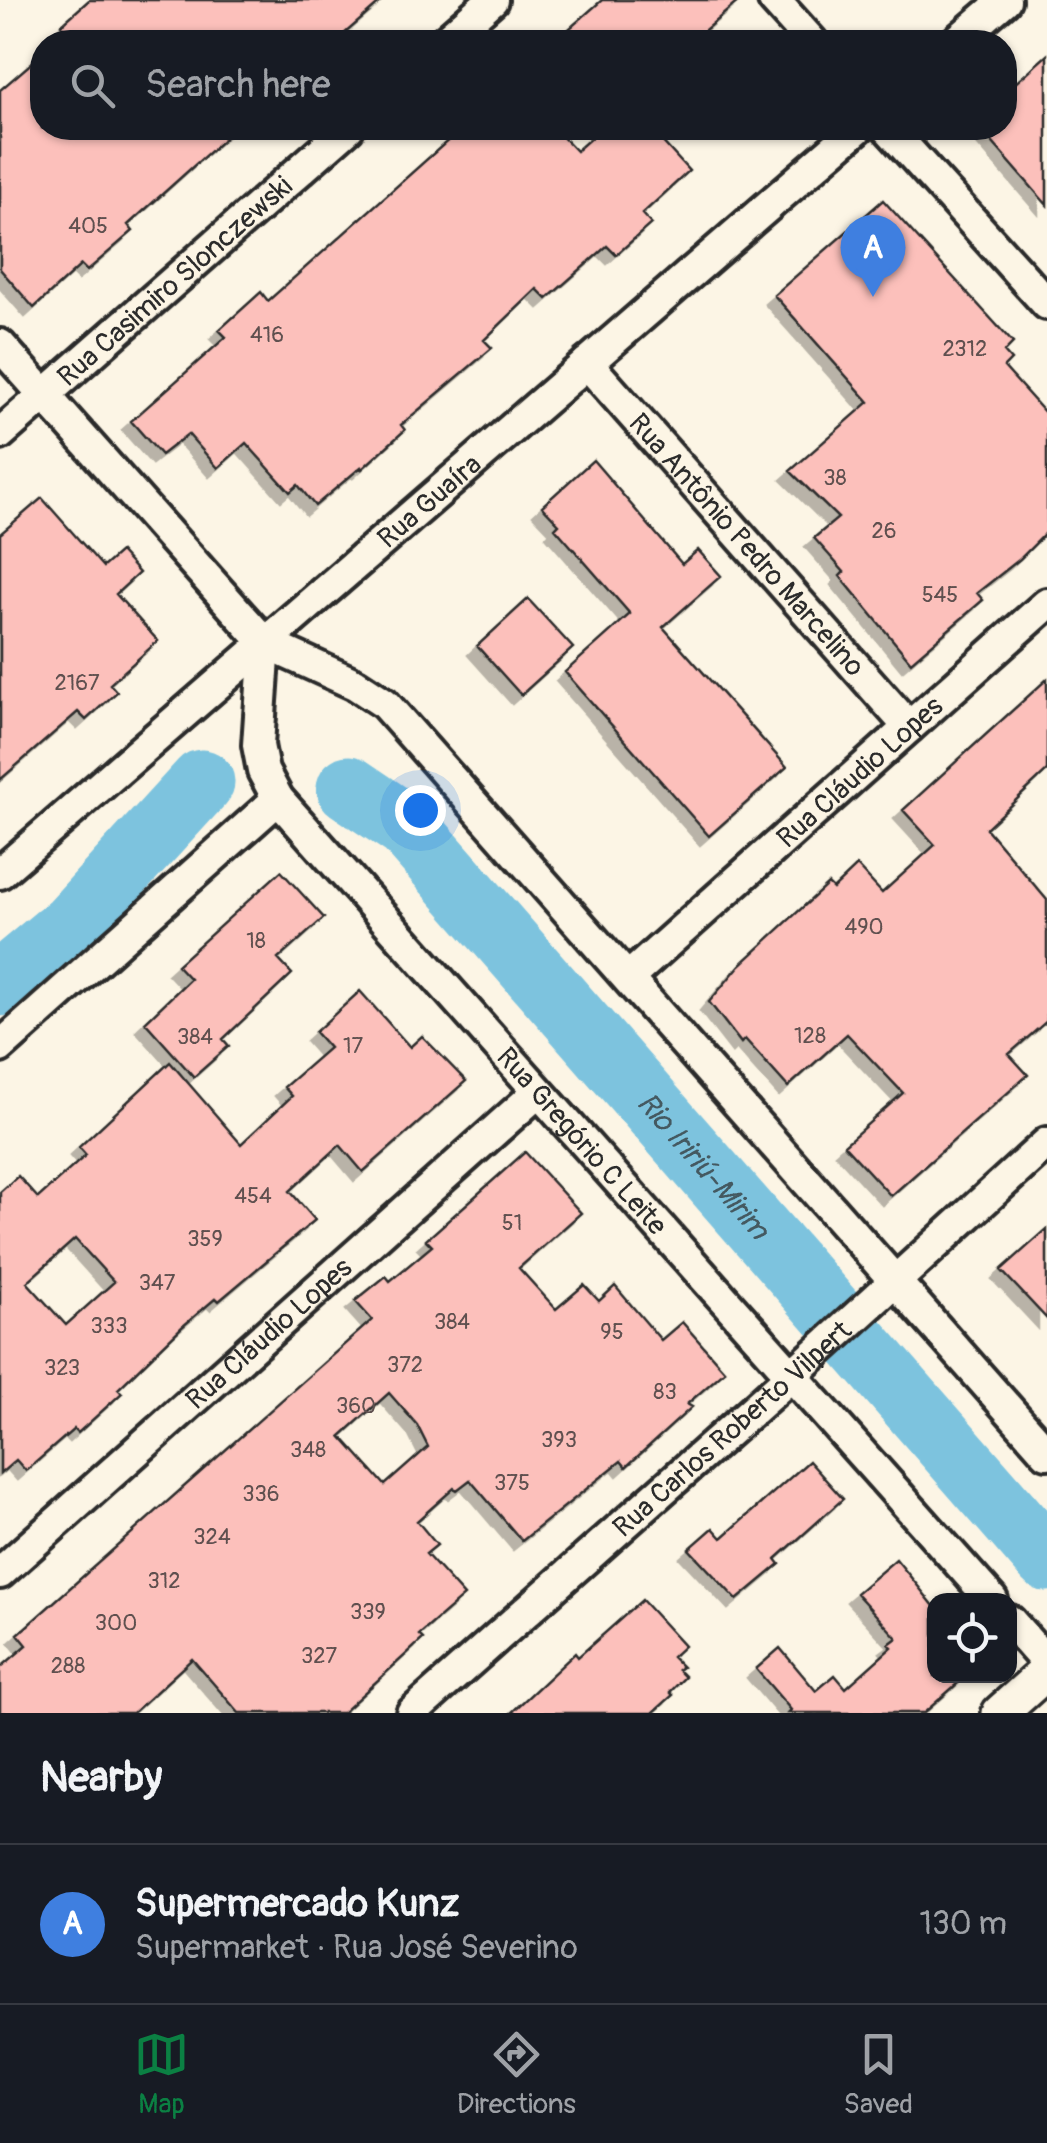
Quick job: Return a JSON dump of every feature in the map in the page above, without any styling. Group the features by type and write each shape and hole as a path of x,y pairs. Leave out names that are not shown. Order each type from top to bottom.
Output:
{"street":[{"path":"458,30 492,0"},
{"path":"774,0 801,30"},
{"path":"970,30 1004,0"},
{"name":"Rua Casimiro Slonczewski","path":"0,434 334,140"},
{"name":"Rua Guaíra","path":"0,873 844,140"},
{"path":"899,140 1047,304"},
{"path":"0,345 265,643 355,684 384,702 628,978 885,1291 1047,1453"},
{"name":"Rua Antônio Pedro Marcelino","path":"587,363 909,728"},
{"name":"Rua Cláudio Lopes","path":"628,978 1047,604"},
{"name":"Rua Gregório C Leite","path":"265,643 258,745 263,771 278,800 986,1593"},
{"path":"0,1047 278,800"},
{"name":"Rua Cláudio Lopes","path":"0,1572 538,1092"},
{"name":"Rua Carlos Roberto Vilpert","path":"412,1713 1047,1144"},
{"path":"1017,1629 1047,1663"},
{"path":"1000,1713 1047,1670"}],"building":[{"path":"89,0 383,0 349,30 65,30 61,25"},
{"path":"602,0 740,0 705,30 568,30"},
{"path":"1047,55 1047,205 990,140 1017,140 1017,82"},
{"path":"30,64 30,140 223,140 128,225 133,231 87,271 81,265 34,308 0,269 0,90"},
{"path":"449,140 565,140 576,151 588,140 661,140 689,171 642,214 651,224 616,255 607,246 547,299 537,289 484,340 492,348 401,425 405,430 362,469 315,506 298,485 290,492 246,443 218,468 188,434 161,455 131,421 226,337 219,330 261,292 268,301"},
{"path":"883,200 1013,343 1004,352 1011,360 1004,367 1047,415 1047,532 977,593 983,600 911,662 814,538 838,518 790,471 869,402 774,295"},
{"path":"593,460 682,564 698,550 721,576 663,627 787,767 709,836 565,672 630,614 555,528 559,524 542,506"},
{"path":"42,498 103,567 120,552 139,573 116,594 158,641 110,684 117,692 86,720 78,712 0,780 0,534"},
{"path":"528,599 573,648 521,695 477,646"},
{"path":"1047,679 1047,771 986,828 1047,900 1047,1021 1009,1054 1028,1075 891,1196 844,1145 903,1093 847,1034 788,1087 745,1039 741,1043 709,1002 740,965 828,884 833,889 857,866 882,893 935,845 903,810"},
{"path":"281,871 324,918 278,959 292,974 223,1039 229,1046 194,1077 145,1022 190,979 177,965"},
{"path":"360,991 410,1047 422,1036 466,1081 363,1172 340,1145 290,1191 315,1220 182,1327 118,1389 122,1393 78,1433 74,1429 26,1471 16,1460 0,1474 0,1192 18,1176 38,1198 86,1155 79,1147 170,1062 241,1144 292,1096 284,1087 329,1048 315,1032","holes":["75,1239 114,1282 66,1325 27,1282"]},
{"path":"525,1152 581,1213 519,1268 556,1309 584,1285 599,1301 615,1286 661,1340 682,1322 725,1371 626,1467 621,1461 522,1541 470,1480 457,1490 454,1488 417,1521 437,1545 426,1554 464,1596 342,1713 239,1713 192,1659 133,1713 0,1713 0,1668 27,1645 18,1634 372,1320 355,1301 386,1276 390,1281 432,1246 426,1240","holes":["389,1393 417,1425 428,1447 385,1485 341,1436"]},
{"path":"1047,1229 1047,1319 1001,1270"},
{"path":"809,1461 843,1499 776,1559 780,1564 737,1600 689,1549 713,1528 722,1538"},
{"path":"896,1559 927,1597 927,1683 958,1683 924,1713 788,1713 791,1710 756,1669 780,1648 816,1691 835,1675 846,1688 892,1647 889,1644 897,1638 856,1593"},
{"path":"642,1600 684,1646 672,1657 685,1677 653,1713 511,1713 575,1653 578,1657"}],"waterway":[{"name":"Rio Iririú-Mirim","path":"0,984 72,924 202,782"},
{"name":"Rio Iririú-Mirim","path":"349,788 407,827 1047,1559"}],"place":[{"name":"Supermercado Kunz","path":"873,297"}]}
